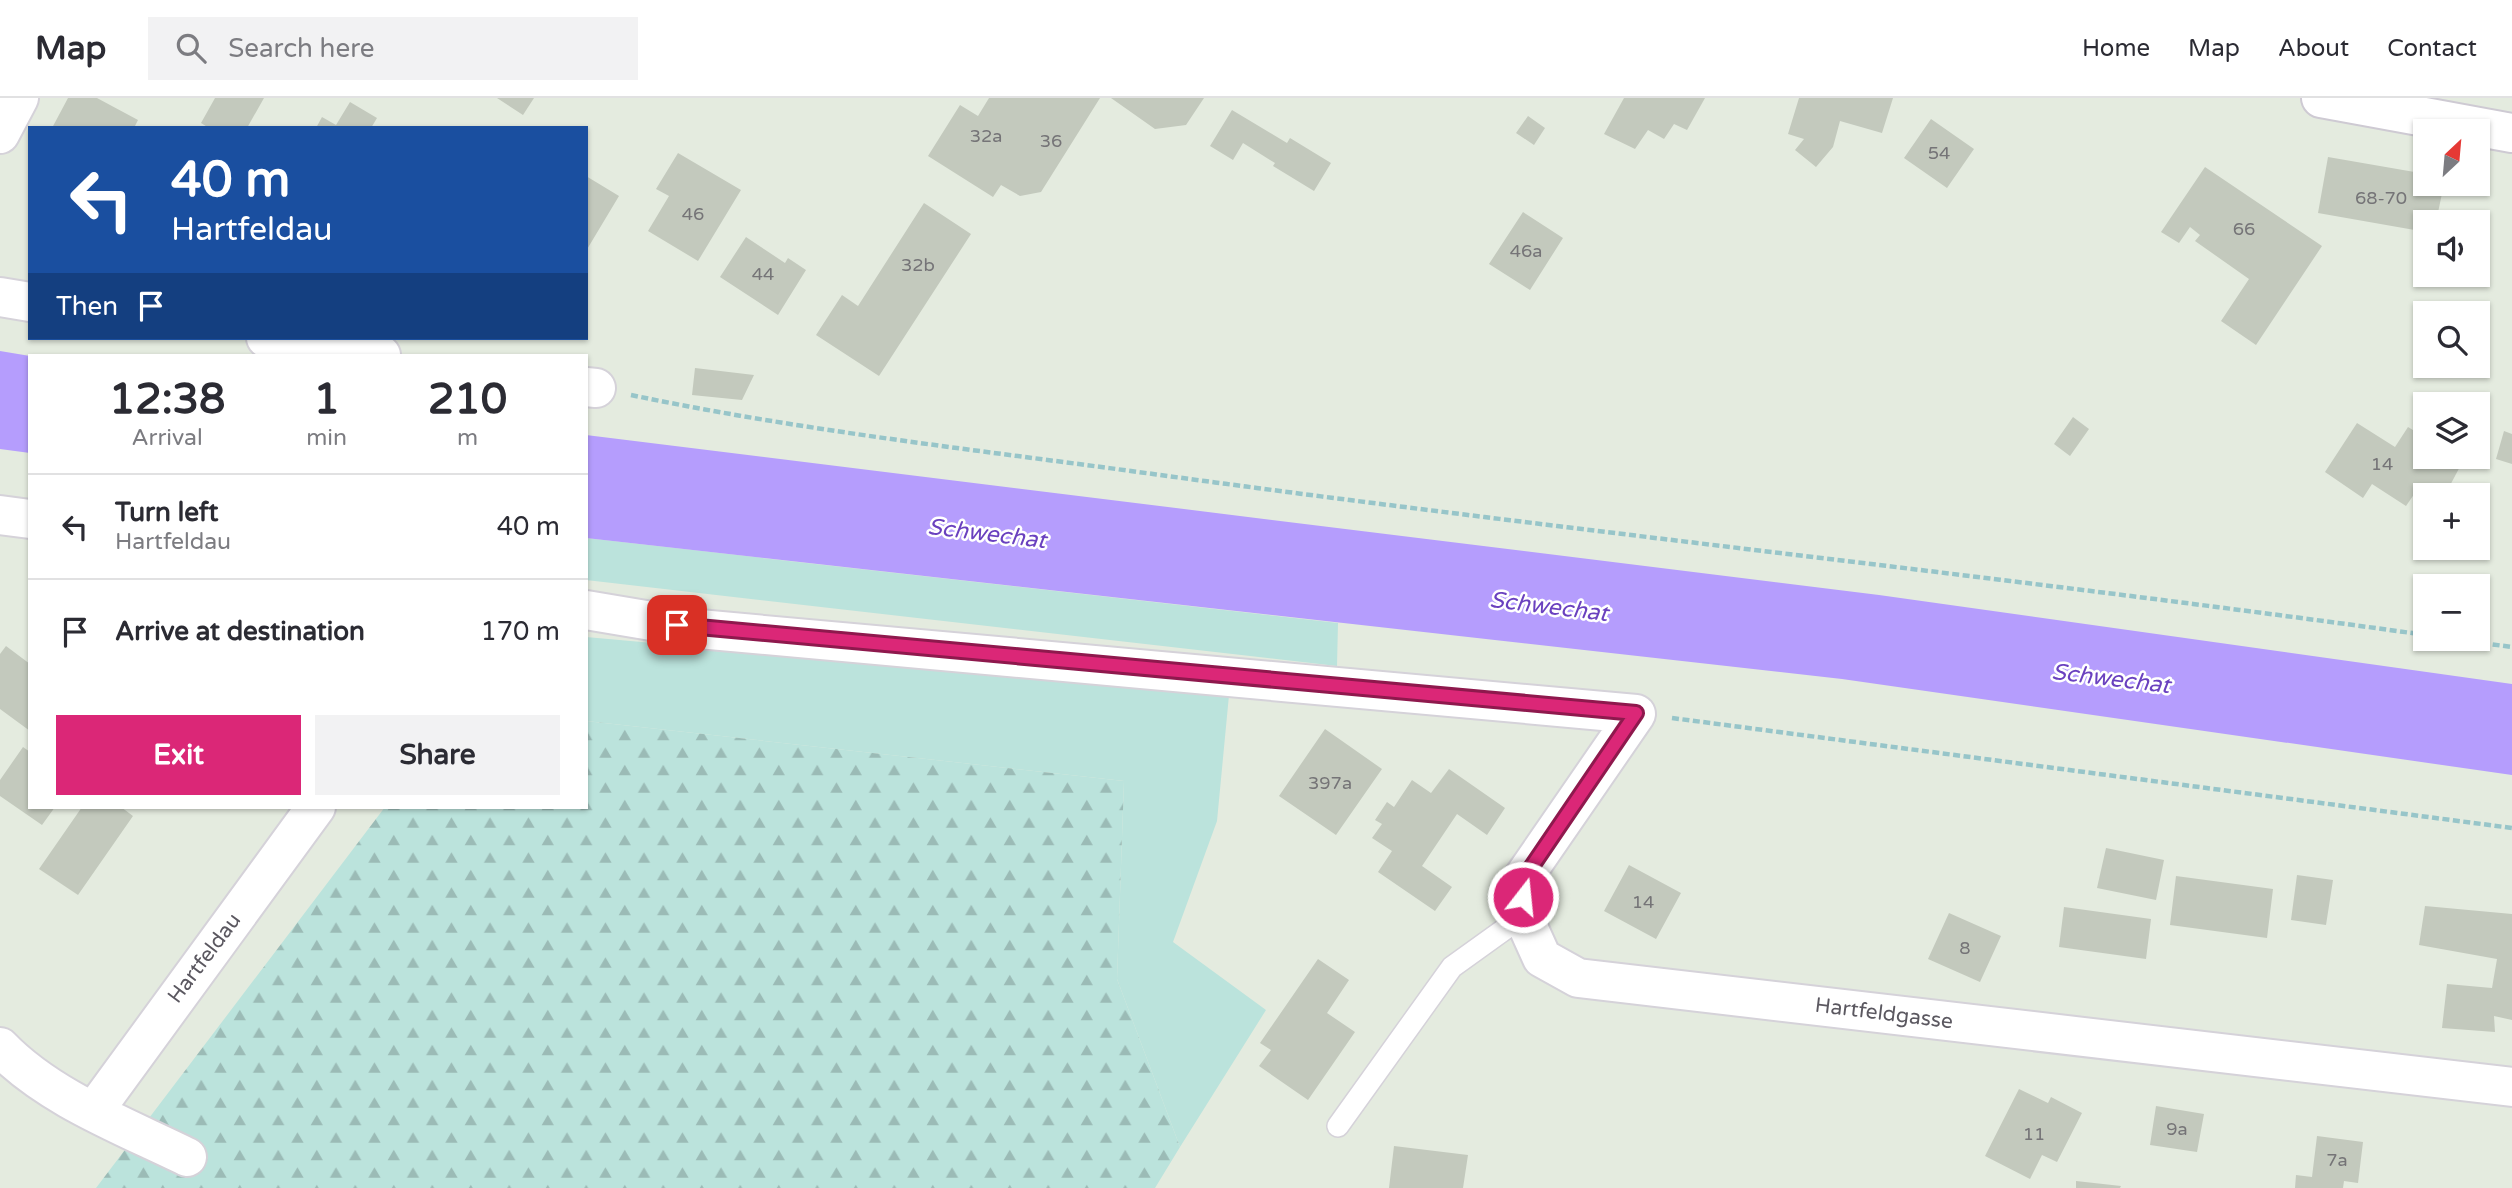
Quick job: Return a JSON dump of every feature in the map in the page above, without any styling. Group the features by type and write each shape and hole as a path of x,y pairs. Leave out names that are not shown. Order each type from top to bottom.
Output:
{"street":[{"path":"0,134 19,98"},
{"path":"2321,98 2512,133"},
{"path":"0,297 28,302"},
{"path":"280,340 374,354"},
{"path":"0,515 28,519"},
{"path":"588,610 699,629 1636,713"},
{"name":"Hartfeldgasse","path":"1636,713 1524,878 1523,916 1542,958 1578,978 2512,1087"},
{"name":"Hartfeldau","path":"94,1111 315,809"},
{"path":"0,1047 21,1069 94,1111 187,1157"}],"lane":[{"path":"1338,1126 1452,967 1523,916"}],"path":[{"path":"591,387 735,417 1272,491 2181,601 2413,633"},
{"path":"2490,644 2512,647"},
{"path":"1636,713 2512,828"}],"green space":[{"path":"588,538 1338,623 1337,666 588,580"},
{"path":"588,637 1229,695 1217,821 1173,942 1266,1010 1180,1147 1117,979 1124,781 588,721"},
{"path":"588,721 1124,781 1117,979 1180,1147 1155,1188 96,1188 383,809 588,809"}],"water":[{"path":"0,351 28,356 28,453 0,449"},
{"name":"Schwechat","path":"588,435 1879,595 2512,684 2512,775 1842,679 588,538"}],"building":[{"path":"68,98 97,98 138,120 135,126 53,126"},
{"path":"215,98 264,98 248,126 206,126 201,123"},
{"path":"497,98 534,98 523,115"},
{"path":"989,98 1100,98 1041,192 1020,196 1001,185 993,197 928,156 960,105 978,116"},
{"path":"1111,98 1204,98 1186,125 1155,129"},
{"path":"1624,98 1705,98 1687,130 1674,124 1664,139 1648,130 1635,149 1604,134"},
{"path":"1799,98 1893,98 1882,133 1840,121 1833,147 1816,167 1795,150 1804,139 1788,134"},
{"path":"350,102 377,118 372,126 317,126 322,117 336,125"},
{"path":"1232,110 1287,143 1290,138 1331,163 1314,191 1273,166 1275,163 1243,143 1233,160 1210,146"},
{"path":"1528,116 1545,128 1534,145 1516,133"},
{"path":"1931,119 1974,149 1947,188 1904,158"},
{"path":"678,153 741,190 698,261 648,231 669,196 656,189"},
{"path":"2328,157 2413,172 2413,196 2441,196 2439,210 2413,210 2413,230 2318,213"},
{"path":"2205,167 2322,246 2256,345 2221,321 2249,279 2195,241 2200,235 2190,227 2179,243 2161,232"},
{"path":"588,177 619,196 588,248"},
{"path":"924,203 971,234 879,376 816,335 842,295 858,306"},
{"path":"1523,212 1563,238 1530,290 1489,264"},
{"path":"746,237 785,263 788,258 806,270 778,315 720,277"},
{"path":"695,368 754,375 742,400 692,395"},
{"path":"2073,417 2089,429 2070,456 2054,444"},
{"path":"2357,423 2395,447 2408,427 2413,430 2413,469 2459,469 2451,483 2413,483 2413,496 2406,506 2372,484 2363,498 2325,472"},
{"path":"2504,431 2512,434 2512,464 2496,459"},
{"path":"6,646 28,662 28,730 0,709 0,654"},
{"path":"1325,729 1382,769 1336,835 1279,796"},
{"path":"23,747 28,751 28,809 54,809 42,825 0,796 0,780"},
{"path":"1449,769 1505,808 1487,835 1457,814 1422,866 1452,887 1435,911 1378,872 1392,851 1372,838 1382,824 1375,820 1387,802 1394,807 1412,780 1431,793"},
{"path":"81,809 124,809 133,816 78,895 39,869"},
{"path":"2106,848 2164,860 2156,900 2097,888"},
{"path":"1629,865 1681,893 1656,939 1604,911"},
{"path":"2297,875 2333,880 2326,925 2291,920"},
{"path":"2176,876 2273,889 2267,938 2170,925"},
{"path":"2425,906 2512,914 2512,1020 2494,1016 2495,1032 2442,1028 2447,984 2492,988 2497,959 2419,945"},
{"path":"2064,907 2151,919 2146,959 2059,947"},
{"path":"1949,913 2001,936 1980,982 1928,959"},
{"path":"1318,959 1349,980 1327,1013 1355,1032 1308,1100 1259,1066 1271,1050 1260,1043"},
{"path":"2019,1089 2048,1103 2051,1097 2082,1113 2057,1162 2042,1155 2030,1179 1985,1156"},
{"path":"2156,1106 2204,1114 2197,1152 2150,1145"},
{"path":"2317,1136 2363,1142 2358,1183 2344,1181 2343,1188 2295,1188 2296,1175 2312,1177"},
{"path":"1394,1146 1468,1155 1463,1188 1389,1188"},
{"path":"2076,1181 2121,1186 2076,1188"}],"route":[{"path":"677,625 1636,713 1524,878 1523,897"}]}
